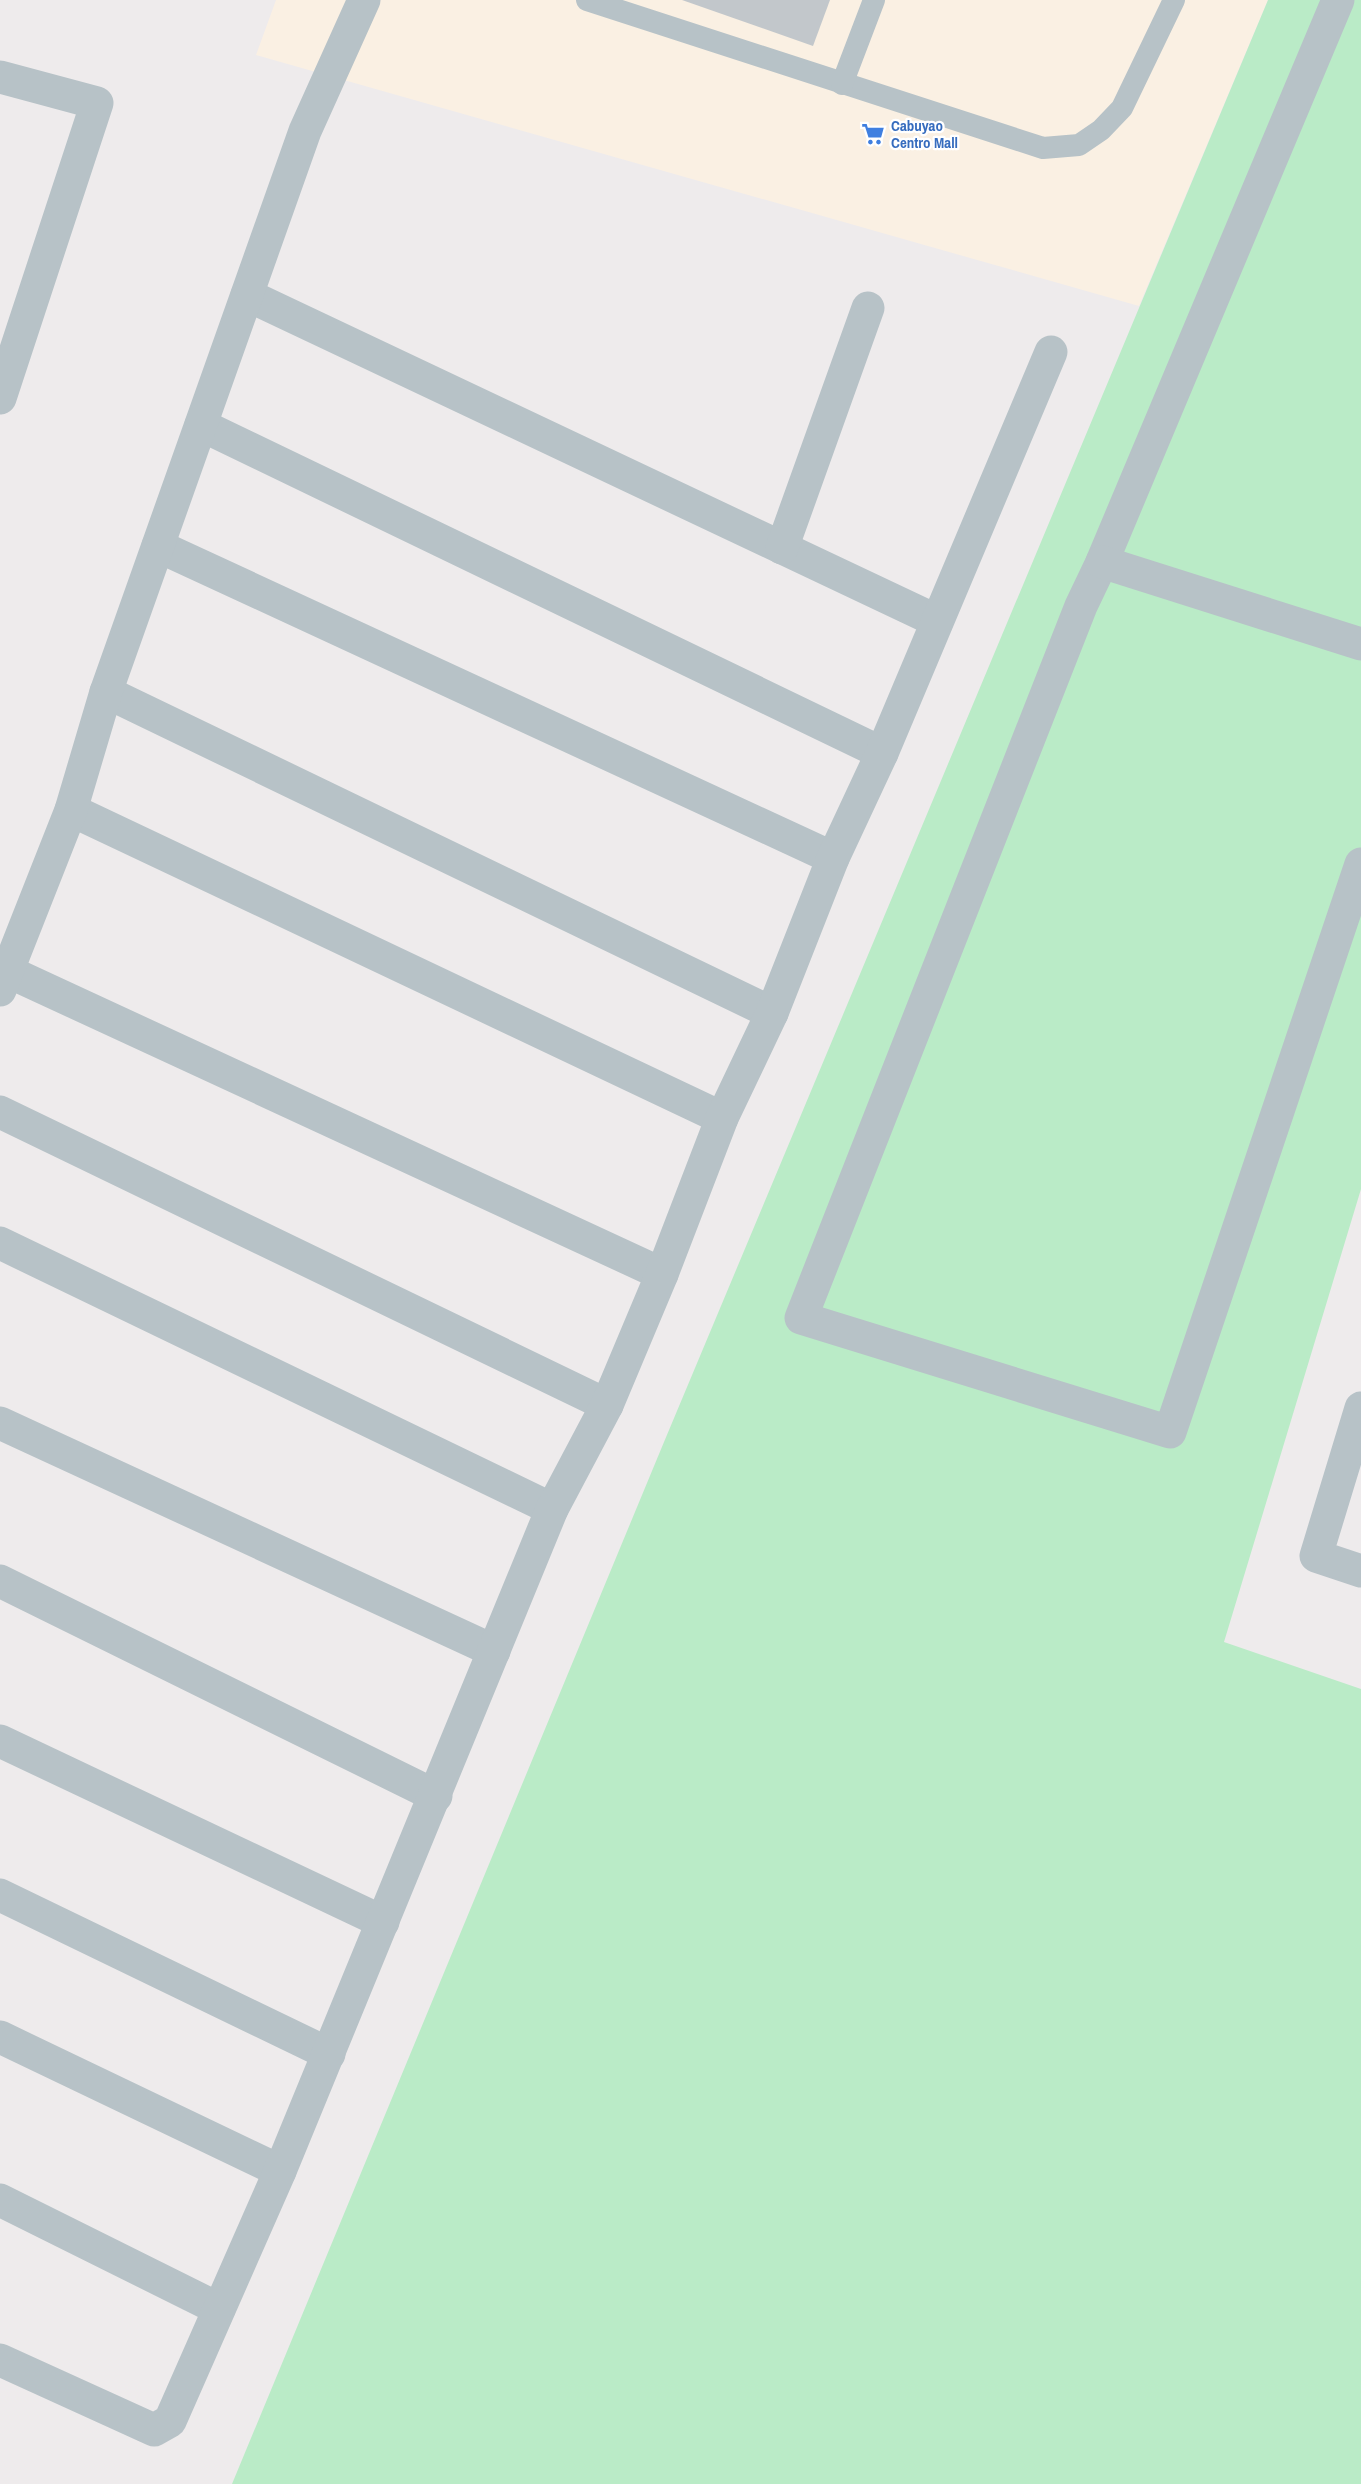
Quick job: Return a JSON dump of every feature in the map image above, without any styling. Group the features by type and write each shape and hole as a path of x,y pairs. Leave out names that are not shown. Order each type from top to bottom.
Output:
{"street":[{"path":"364,0 305,131 106,692 71,810 3,981 662,1274"},
{"path":"1338,0 1102,562 1081,606 801,1318 1170,1432 1361,864"},
{"path":"0,77 97,103 0,398"},
{"path":"246,296 937,621"},
{"path":"782,548 868,308"},
{"path":"0,2360 154,2430 170,2421 280,2171 552,1509 607,1405 662,1274 723,1118 772,1013 833,858 882,753 1051,352"},
{"path":"201,425 882,753"},
{"path":"158,546 833,858"},
{"path":"1102,562 1361,644"},
{"path":"106,692 772,1013"},
{"path":"71,810 723,1118"},
{"path":"0,1112 607,1405"},
{"path":"0,1243 552,1509"},
{"path":"1360,1416 1316,1556 1361,1570"},
{"path":"0,1423 494,1651"},
{"path":"0,1581 436,1796"},
{"path":"0,1741 383,1922"},
{"path":"0,1895 329,2054"},
{"path":"0,2037 280,2171"},
{"path":"0,2200 219,2310"}],"lane":[{"path":"587,0 1043,148 1079,145 1101,130 1122,108 1174,0"},
{"path":"842,84 873,0"}],"shaded area":[{"name":"Cabuyao Centro Mall","path":"276,0 1268,0 1139,306 256,55"}],"green space":[{"path":"1268,0 1361,0 1361,1189 1224,1642 1361,1689 1361,2484 232,2484 664,1442"}],"building":[{"path":"682,0 830,0 813,46"}],"place":[{"name":"Cabuyao Centro Mall","path":"873,134"}]}
